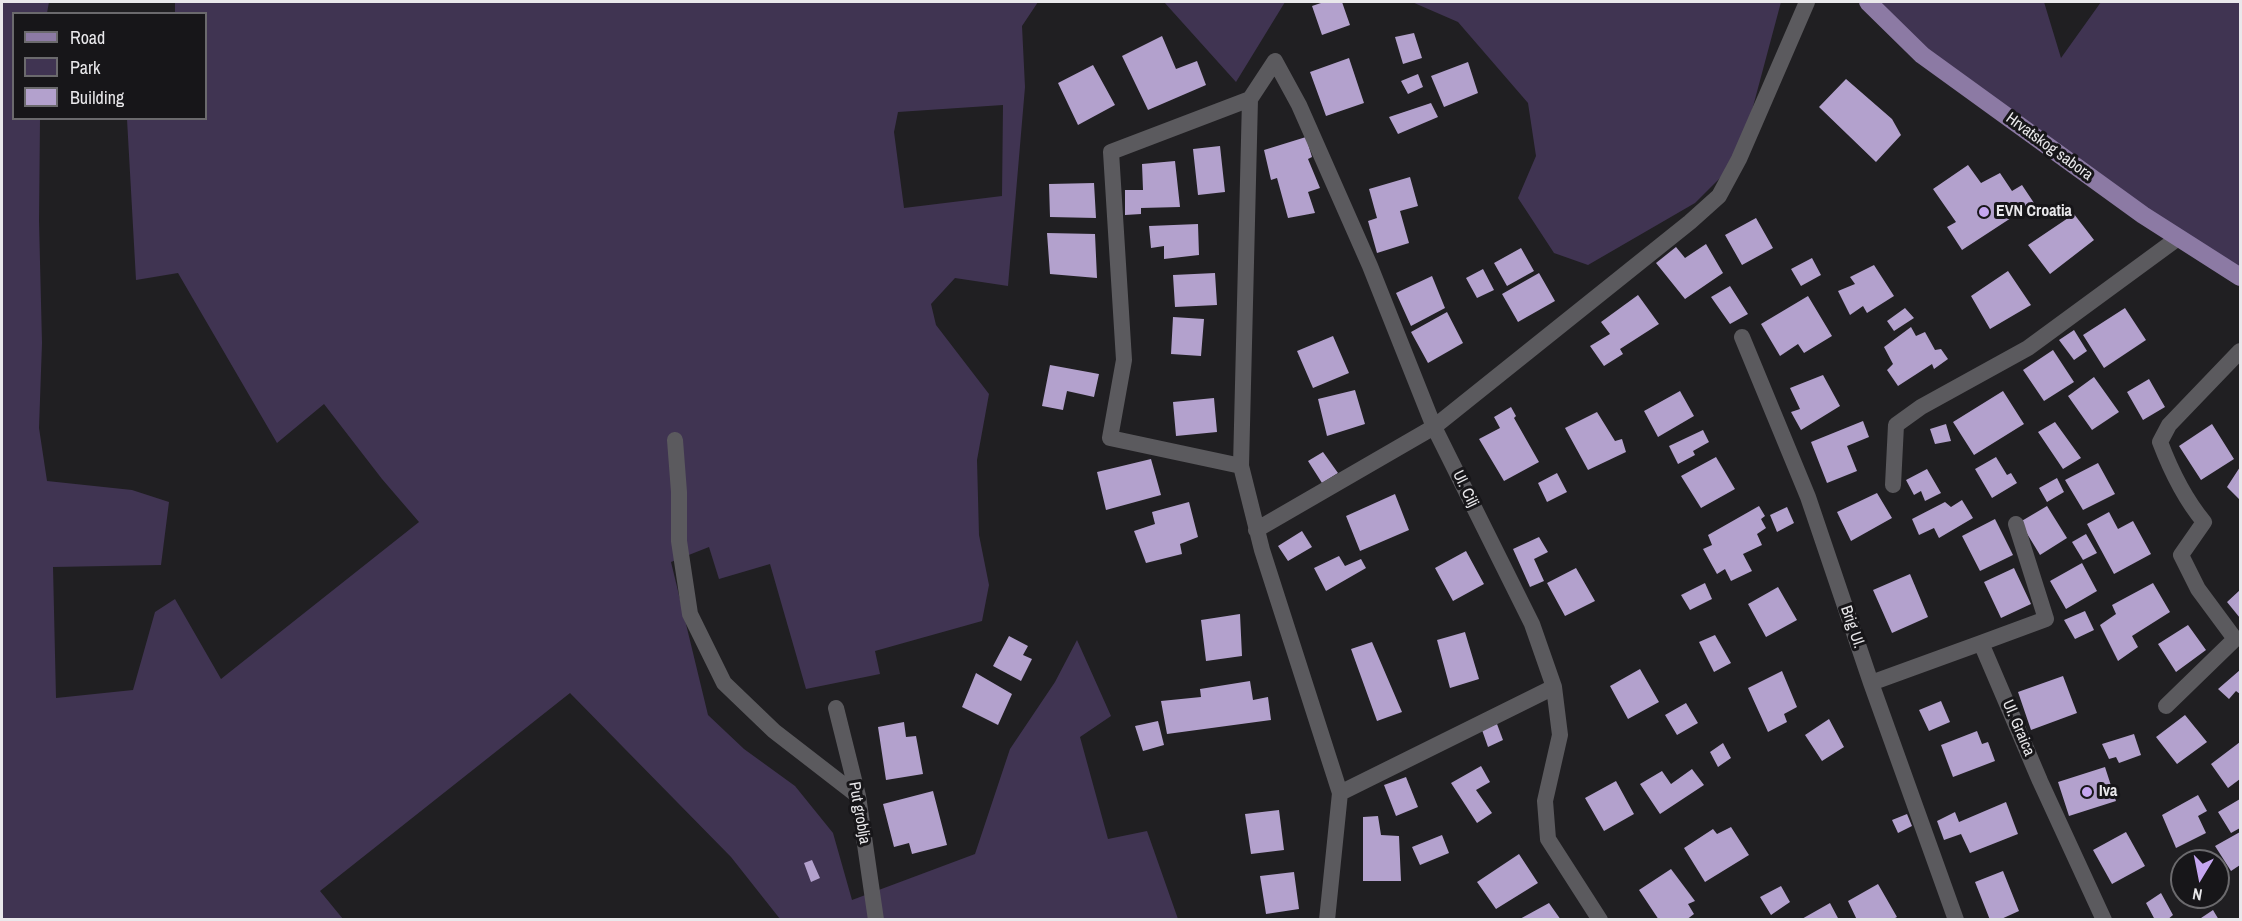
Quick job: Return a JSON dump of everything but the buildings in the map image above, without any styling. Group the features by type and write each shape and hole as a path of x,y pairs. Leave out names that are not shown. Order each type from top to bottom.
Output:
{"main road":[{"name":"Hrvatskog sabora","path":"1868,2 1922,55 2178,238 2241,277"}],"street":[{"path":"1256,530 1434,426 1690,222 1719,196 1739,159 1807,2"},
{"name":"Ul. Cilj","path":"1250,99 1275,62 1299,105 1370,266 1434,426 1532,624 1554,687 1560,735 1545,801 1548,839 1599,920"},
{"path":"1241,466 1110,438 1124,360 1111,152 1250,99 1241,466 1256,530 1340,793 1328,920"},
{"path":"1893,485 1896,425 1921,407 2028,348 2178,238"},
{"name":"Brig Ul.","path":"1742,337 1808,497 1956,920"},
{"path":"2166,706 2235,639 2198,590 2181,555 2204,522 2191,507 2160,442 2169,425 2241,351"},
{"path":"675,440 680,541 690,614 724,683 774,731 858,796"},
{"path":"1871,682 2046,619 2016,524"},
{"name":"Ul. Graica","path":"1981,643 2040,781 2104,920"},
{"path":"1340,793 1554,687"},
{"name":"Put groblja","path":"836,708 858,796 876,920"}],"green space":[{"path":"2,2 49,2 47,12 12,12 12,120 40,120 39,221 42,343 39,428 47,481 132,490 169,502 161,565 53,567 56,698 133,690 155,612 175,599 221,679 419,522 382,479 324,404 277,443 178,273 136,280 127,120 207,120 207,12 175,12 175,2 1038,2 1022,26 1025,87 1008,286 955,278 931,304 936,325 989,394 977,460 979,535 989,585 982,621 875,651 880,674 806,689 770,564 719,579 709,547 671,562 708,715 744,749 795,786 833,833 852,900 975,854 1010,749 1055,682 1077,640 1111,716 1080,737 1108,839 1147,831 1178,919 780,919 731,857 570,693 320,891 343,919 2,920","holes":["1003,105 1002,196 904,208 894,132 898,112"]},
{"path":"1164,2 1285,2 1236,82"},
{"path":"1412,2 1781,2 1739,159 1695,203 1588,265 1554,253 1518,198 1536,156 1528,103 1458,22"},
{"path":"1868,2 2044,2 2061,58 2101,2 2240,2 2240,277 1922,55"}],"place":[{"name":"EVN Croatia","path":"1984,212"},
{"name":"Iva","path":"2087,792"}]}
